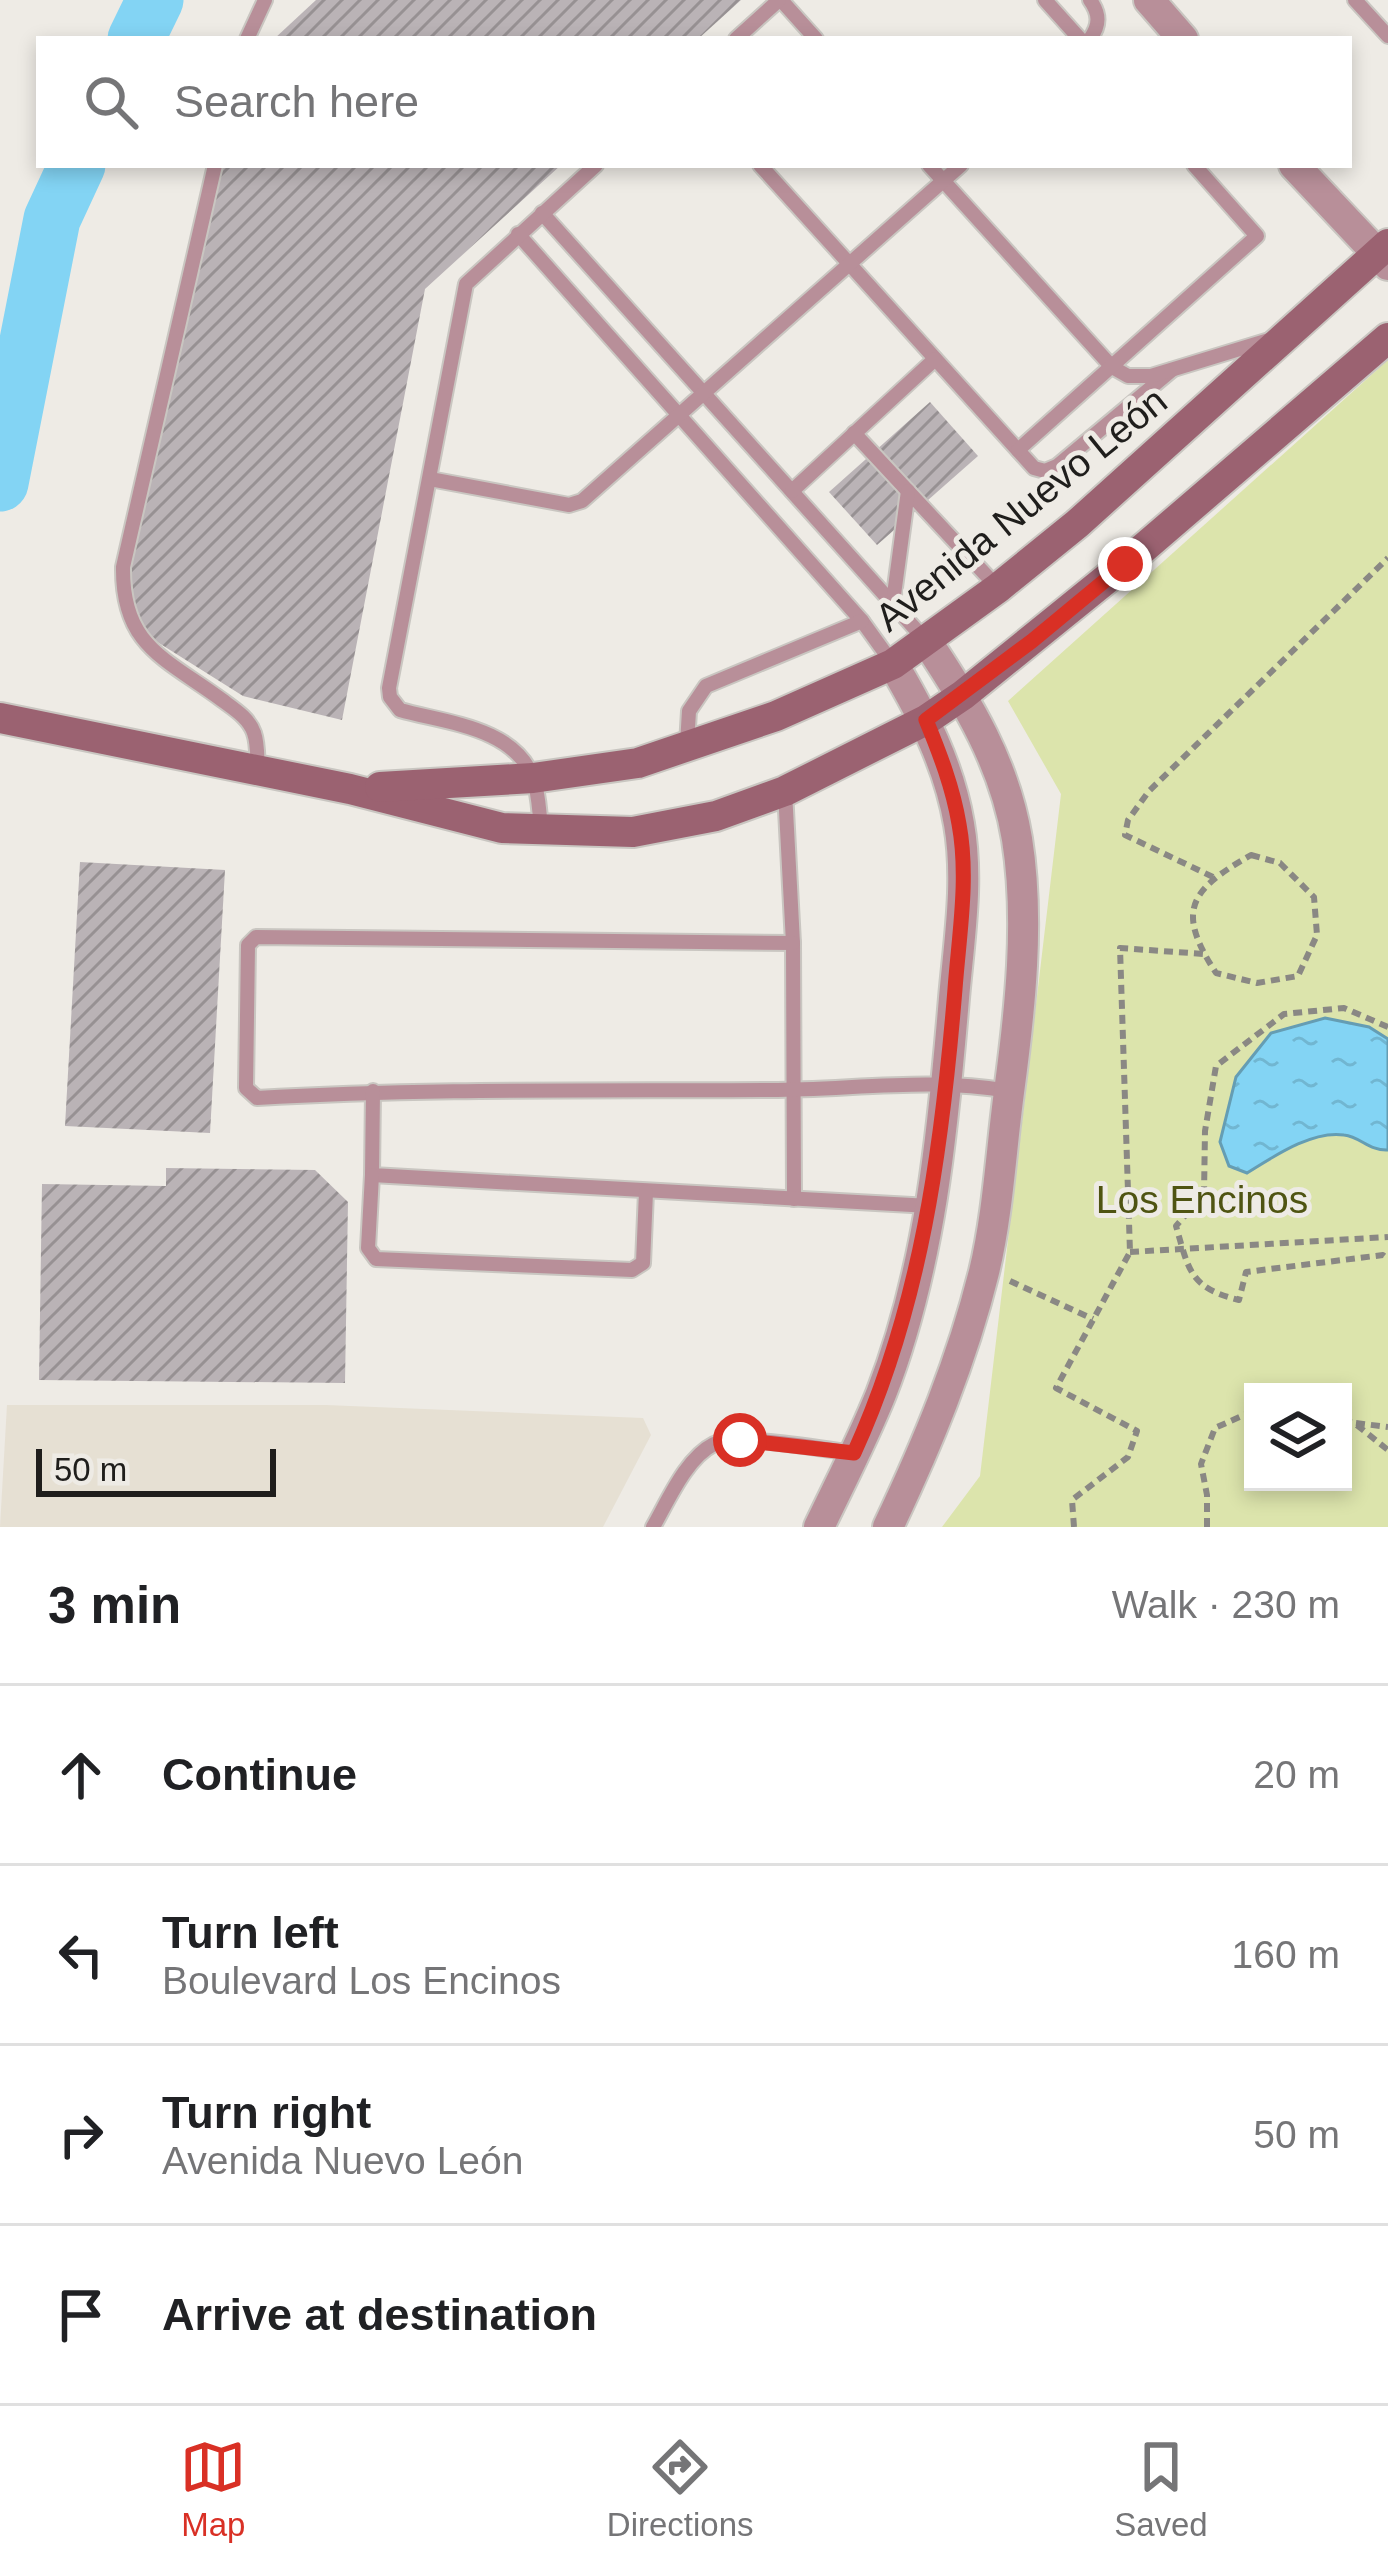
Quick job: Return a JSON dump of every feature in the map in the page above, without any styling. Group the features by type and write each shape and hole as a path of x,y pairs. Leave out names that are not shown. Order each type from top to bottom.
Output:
{"main road":[{"name":"Avenida Nuevo León","path":"350,789 533,778 638,763 776,716 893,664 998,589 1077,524 1384,254"},
{"path":"0,718 350,789 502,828 633,832 716,816 785,791 926,720 963,695 1094,590 1388,338"}],"street":[{"path":"1149,0 1180,36"},
{"path":"1297,168 1384,254"},
{"path":"888,1527 933,1430 984,1270 1018,1027 1021,912 1017,838 991,751 963,695 927,642"},
{"path":"819,1527 882,1392 907,1312 930,1206 947,1084 964,879 960,826 946,770 926,720 893,664"}],"lane":[{"path":"248,36 265,0"},
{"path":"739,36 780,0 813,36"},
{"path":"1045,0 1077,36"},
{"path":"1090,0 1097,10 1098,28 1092,36"},
{"path":"1355,0 1388,36"},
{"path":"214,168 123,567 122,597 143,641 243,716 255,734 258,770"},
{"path":"542,832 533,778 517,752 501,738 400,710 390,697 466,284 593,168"},
{"path":"763,168 1034,467 1046,471 1057,466 1172,370"},
{"path":"932,168 1112,367 1128,376 1172,370 1286,336"},
{"path":"430,479 577,504 958,168"},
{"path":"1018,450 1257,236 1198,168"},
{"path":"542,213 927,642"},
{"path":"518,234 862,621 893,664"},
{"path":"792,491 935,359"},
{"path":"854,434 998,589"},
{"path":"892,602 908,491"},
{"path":"686,749 689,711 706,686 862,621"},
{"path":"785,791 794,943 794,1199"},
{"path":"794,943 256,937 250,940 246,1088 257,1098 374,1091 794,1090 947,1084 1009,1091"},
{"path":"374,1091 368,1248 376,1259 632,1270 643,1263 646,1192"},
{"path":"371,1175 930,1206"},
{"path":"652,1527 692,1463 715,1443 740,1440 854,1453"}],"path":[{"path":"1213,877 1125,836 1128,820 1149,791 1388,558"},
{"path":"1252,855 1280,863 1314,897 1317,935 1298,976 1257,983 1216,973 1204,954 1192,931 1194,903 1213,877 1252,855"},
{"path":"1074,1527 1072,1500 1128,1457 1137,1430 1057,1388 1130,1252 1120,948 1204,954"},
{"path":"1388,1027 1344,1008 1284,1014 1216,1066 1205,1131 1204,1194 1176,1226 1188,1274 1214,1294 1239,1300 1246,1272 1383,1255 1388,1259"},
{"path":"1130,1252 1388,1238"},
{"path":"984,1270 1093,1319"},
{"path":"1207,1527 1201,1464 1215,1428 1244,1415"},
{"path":"1353,1422 1388,1427"},
{"path":"1353,1422 1388,1450"}],"shaded area":[{"path":"7,1405 326,1405 643,1418 651,1435 603,1527 0,1527"}],"green space":[{"name":"Los Encinos","path":"1388,360 1388,1527 942,1527 980,1476 1061,794 1008,701"}],"water":[{"path":"1325,1018 1369,1027 1388,1039 1388,1150 1350,1136 1332,1135 1293,1146 1247,1173 1229,1166 1220,1142 1236,1077 1271,1033"}],"building":[{"path":"316,0 741,0 701,36 277,36"},
{"path":"219,168 558,168 425,289 342,720 243,696 143,633 126,579"},
{"path":"930,402 978,456 877,545 829,492"},
{"path":"80,862 225,870 210,1133 65,1126"},
{"path":"166,1168 315,1170 348,1202 345,1383 39,1380 42,1184 166,1186"}],"waterway":[{"path":"137,36 155,0"},
{"path":"0,483 52,219 76,168"}],"route":[{"path":"740,1440 854,1453 882,1392 907,1312 930,1206 947,1084 964,879 960,826 946,770 926,720 1125,564"}]}
